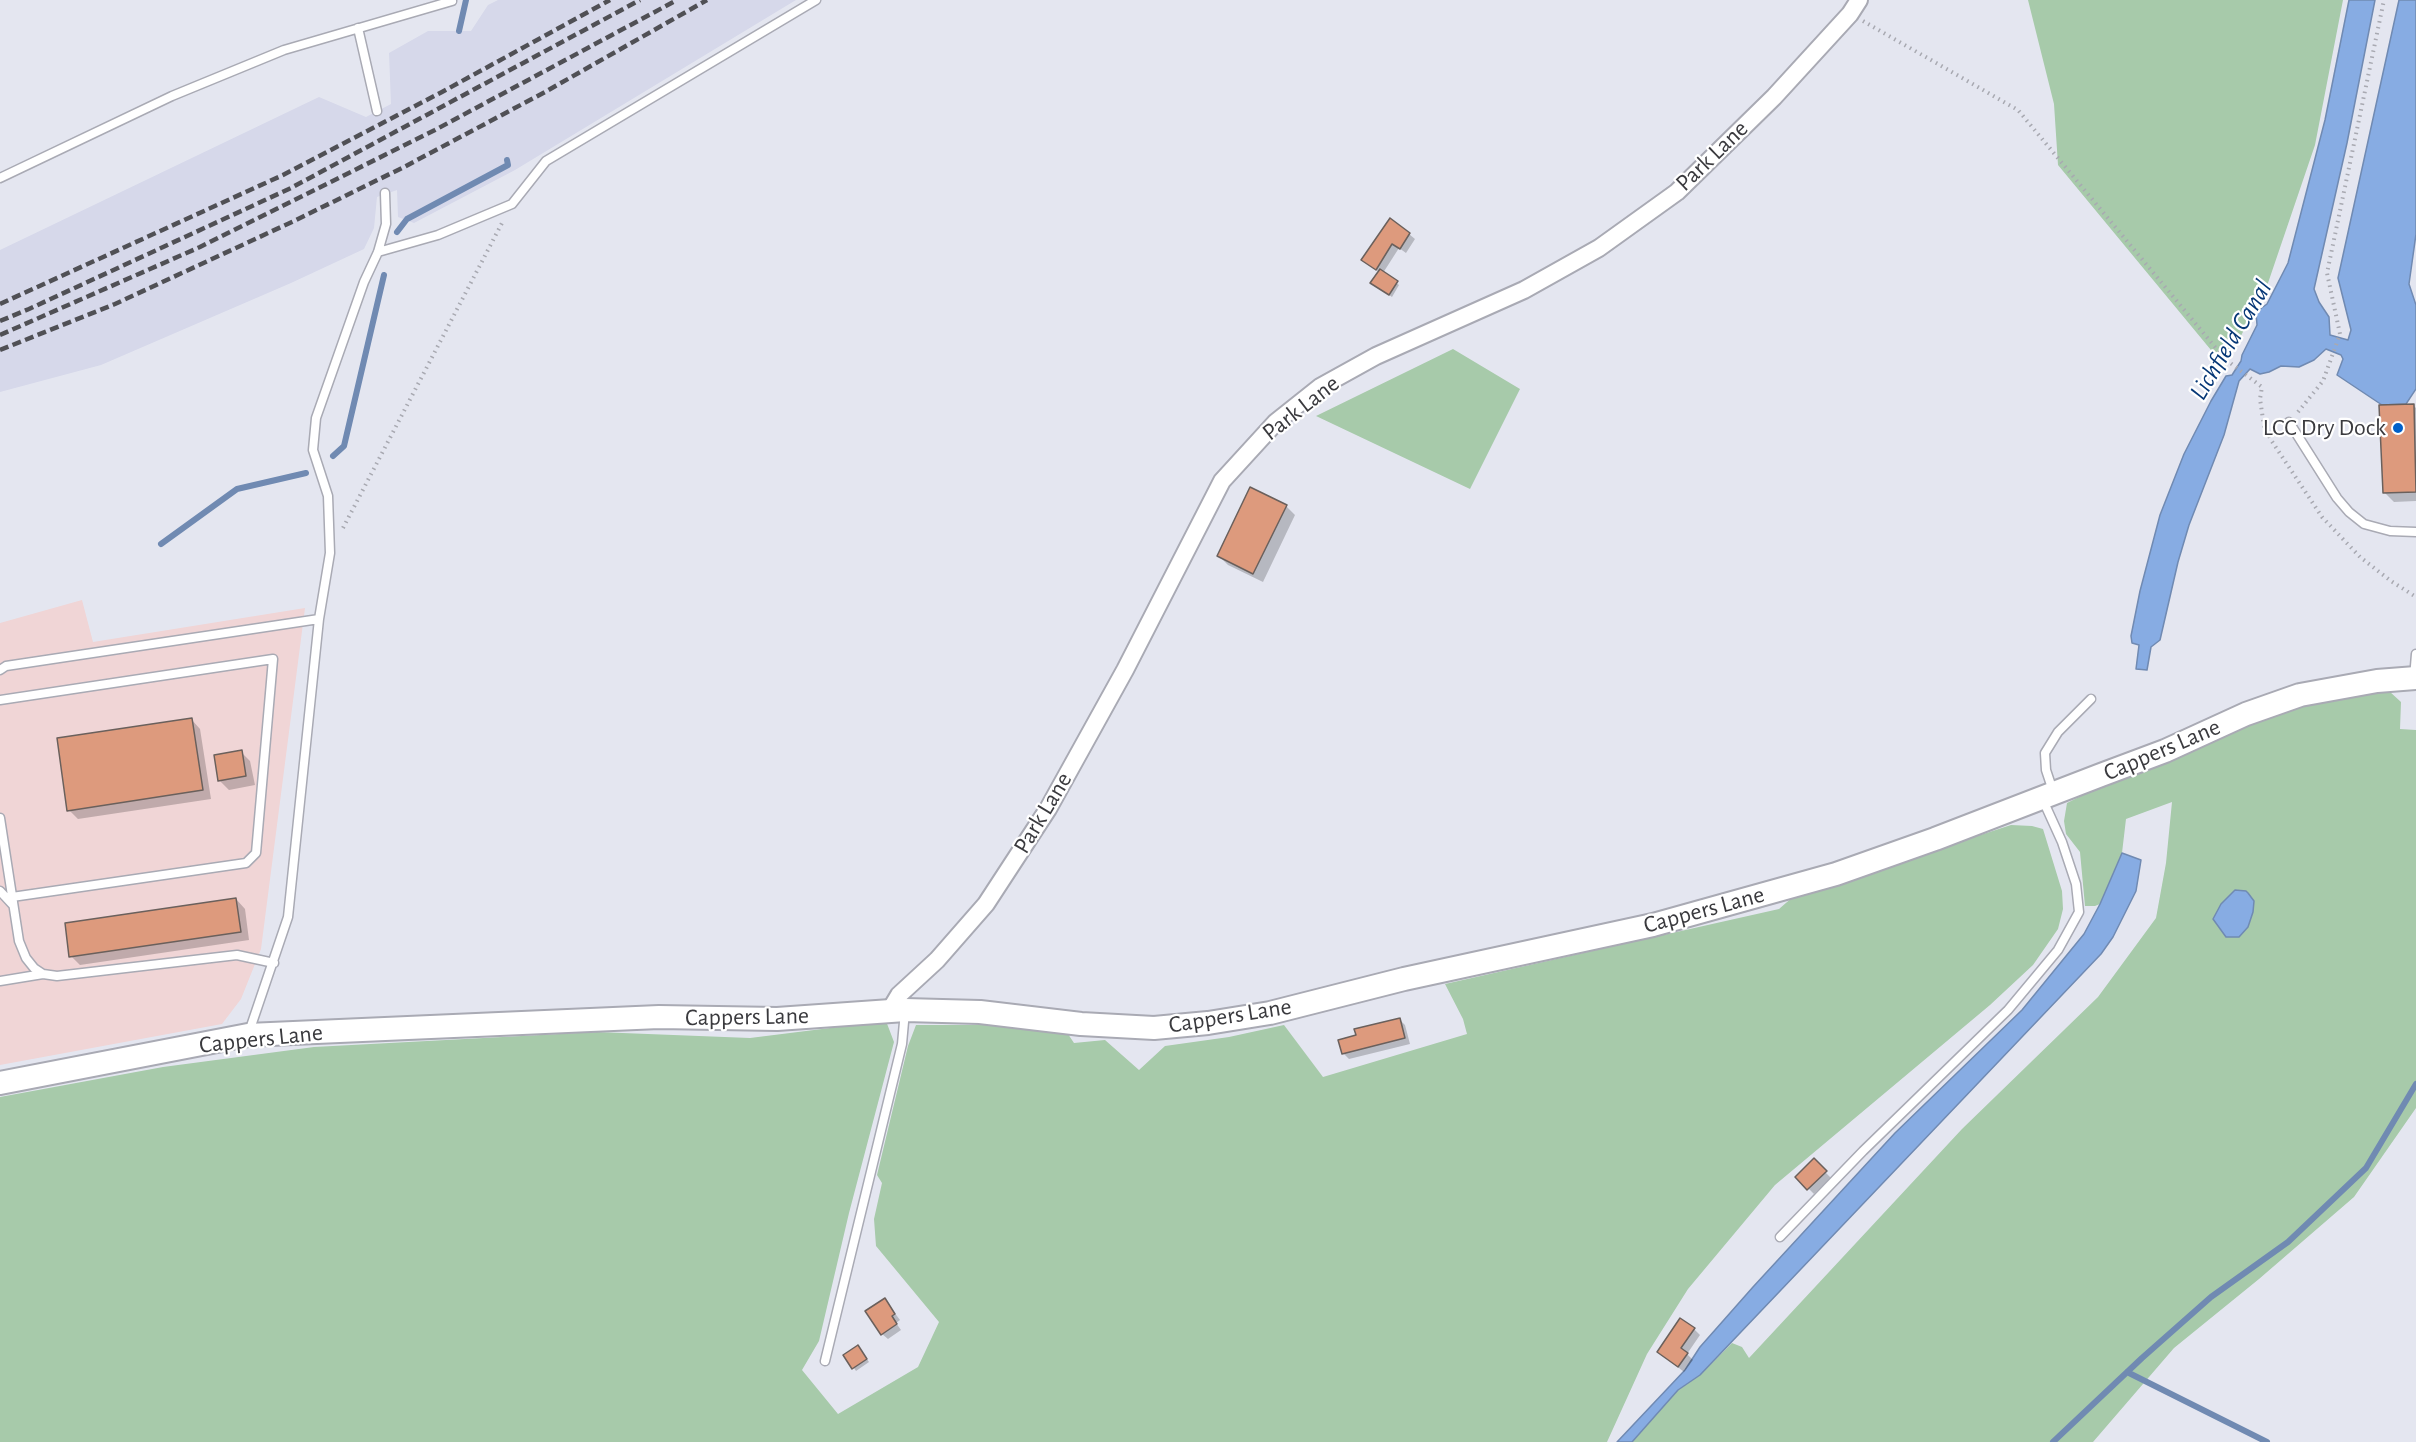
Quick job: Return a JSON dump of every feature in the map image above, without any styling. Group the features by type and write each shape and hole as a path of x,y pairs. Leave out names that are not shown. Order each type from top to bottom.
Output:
{"street":[{"name":"Park Lane","path":"898,1010 899,995 937,960 986,904 1048,809 1125,670 1222,482 1276,422 1320,387 1376,356 1524,290 1599,248 1677,192 1774,97 1855,7"},
{"name":"Cappers Lane","path":"0,1083 248,1035 659,1017 777,1019 898,1010 980,1012 1082,1024 1154,1028 1208,1023 1270,1013 1404,979 1676,919 1836,874 2101,776 2165,751 2246,714 2300,695 2377,681 2415,678"}],"lane":[{"path":"378,252 438,235 512,204 546,162 816,0"},
{"path":"0,178 172,96 284,50 452,1"},
{"path":"358,28 377,111"},
{"path":"248,1035 288,918 319,619 330,553 328,496 313,450 316,418 364,282 378,252 386,224 385,193"},
{"path":"2289,422 2337,498 2349,512 2364,524 2390,531 2416,532"},
{"path":"0,670 6,666 319,619"},
{"path":"2415,678 2416,654"},
{"path":"0,700 273,659 256,853 246,863 13,901 0,891"},
{"path":"1780,1237 1863,1151 2008,1011 2058,950 2079,912 2076,884 2048,796 2045,753 2058,732 2091,699"},
{"path":"0,818 22,952 34,968 44,974"},
{"path":"0,981 44,974 57,976 237,955 274,963"},
{"path":"825,1361 902,1044 898,1010"}],"path":[{"path":"2289,422 2323,381 2340,334 2327,273 2384,0"},
{"path":"1855,7 2018,110 2225,359 2262,387"},
{"path":"330,553 512,204"}],"shaded area":[{"path":"498,0 796,0 515,170 414,223 398,217 397,190 377,197 374,228 364,249 101,365 0,392 0,250 319,97 366,117 391,104 389,53 428,31 471,31 488,5"},
{"path":"82,600 93,642 305,608 261,949 241,999 222,1024 0,1065 0,623"}],"green space":[{"path":"2028,0 2343,0 2315,145 2268,283 2225,367 2058,165 2054,104"},
{"path":"1453,349 1520,389 1470,489 1316,416"},
{"path":"2389,691 2401,702 2400,729 2416,730 2416,1108 2354,1197 2174,1348 2093,1442 1632,1442 1678,1390 1700,1375 1732,1343 1742,1347 1749,1358 1962,1129 2098,997 2156,918 2166,863 2172,802 2126,819 2122,853 2100,904 2095,906 2085,906 2080,852 2066,834 2064,821 2067,803 2229,732 2303,705"},
{"path":"2011,825 2043,829 2062,891 2063,909 2058,929 2033,965 1990,1005 1775,1185 1688,1289 1647,1354 1607,1442 0,1442 0,1097 163,1067 314,1047 597,1032 750,1038 886,1021 894,1042 849,1213 819,1341 802,1370 838,1414 918,1367 939,1322 876,1246 874,1219 882,1183 877,1175 908,1046 916,1025 997,1025 1068,1034 1074,1043 1105,1040 1139,1070 1165,1046 1229,1037 1284,1025 1323,1077 1467,1034 1463,1019 1445,984 1779,909 1794,896"}],"water":[{"path":"2349,0 2375,0 2347,143 2314,289 2329,317 2330,335 2348,340 2351,330 2338,278 2399,0 2416,0 2416,234 2409,284 2416,305 2416,389 2406,404 2382,405 2337,375 2343,359 2341,355 2326,349 2314,360 2299,367 2281,366 2260,374 2250,369 2239,381 2224,435 2189,525 2160,640 2151,647 2147,670 2136,669 2139,645 2132,643 2131,636 2160,515 2184,454 2211,401 2226,376 2232,375 2241,361 2257,325 2256,312 2267,304 2288,263 2325,120"},
{"path":"2122,853 2141,860 2136,891 2113,937 2101,954 1700,1375 1678,1390 1632,1442 1617,1442 1685,1370 1700,1347 1753,1287 1895,1133 2022,1010 2084,934"},
{"path":"2235,890 2248,893 2254,901 2253,912 2248,927 2239,937 2226,937 2213,919 2221,904"}],"building":[{"path":"1390,218 1410,233 1400,249 1392,244 1376,270 1361,260"},
{"path":"1380,269 1398,281 1389,295 1370,283"},
{"name":"LCC Dry Dock","path":"2414,404 2416,492 2383,493 2379,405"},
{"path":"1250,487 1287,505 1253,574 1217,556"},
{"path":"192,718 203,790 67,811 57,738"},
{"path":"242,750 246,776 218,781 214,755"},
{"path":"236,898 241,932 69,957 65,923"},
{"path":"1400,1018 1405,1038 1342,1054 1338,1040 1356,1035 1354,1029"},
{"path":"1814,1158 1827,1171 1807,1190 1795,1177"},
{"path":"885,1298 895,1314 892,1316 897,1324 881,1335 865,1311"},
{"path":"1680,1318 1695,1328 1681,1348 1688,1353 1678,1367 1657,1352"},
{"path":"858,1345 867,1359 852,1369 843,1355"}],"waterway":[{"path":"459,31 466,0"},
{"path":"397,232 407,219 508,165 507,160"},
{"path":"333,456 344,446 384,275"},
{"path":"161,544 237,489 306,473"},
{"path":"2053,1442 2211,1297 2288,1242 2366,1168 2416,1084"},
{"path":"2127,1372 2267,1442"}],"railway":[{"path":"0,304 283,175 442,92 610,0"},
{"path":"0,321 291,188 640,0"},
{"path":"0,335 200,247 435,130 677,0"},
{"path":"0,350 115,304 404,167 545,92 707,0"}],"place":[{"name":"LCC Dry Dock","path":"2398,428"}],"water label":[{"name":"Lichfield Canal","path":"2231,340"}]}
